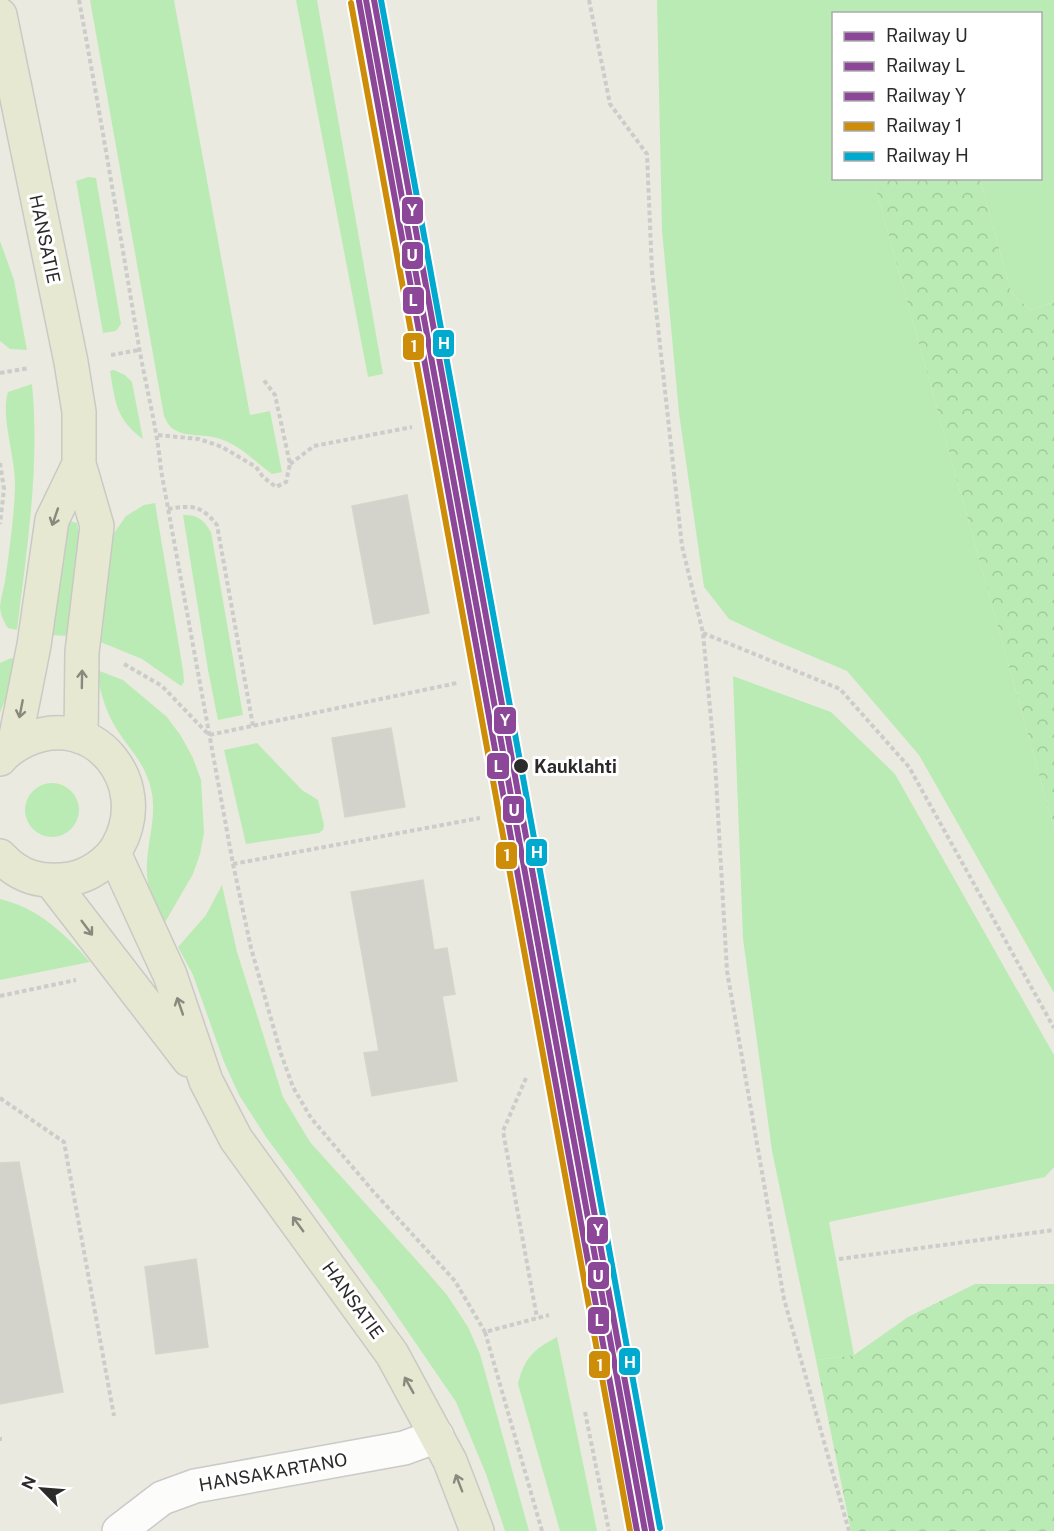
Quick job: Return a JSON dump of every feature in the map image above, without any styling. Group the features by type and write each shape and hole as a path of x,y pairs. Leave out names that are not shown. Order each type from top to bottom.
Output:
{"main road":[{"name":"HANSATIE","path":"0,15 71,362 78,412 79,464 97,526 82,652 81,737"},
{"name":"HANSATIE","path":"7,752 34,645 52,520 79,464"},
{"path":"6,867 35,879 51,881 77,878 104,863 114,853 124,835 129,813 127,787 121,771 108,754 81,737 50,733 35,736 7,752"},
{"name":"HANSATIE","path":"114,853 170,975 206,1081 236,1139 392,1354 450,1461 477,1531"},
{"name":"HANSATIE","path":"51,881 206,1081"}],"street":[{"name":"HANSAKARTANO","path":"119,1531 162,1498 195,1486 404,1448 437,1436"}],"path":[{"path":"79,0 140,350 158,435 161,471 233,864 251,948 281,1054 293,1087 311,1118 372,1190 455,1281 485,1332 542,1531"},
{"path":"589,0 610,105 647,154 652,272 682,546 703,633 715,762 727,971 784,1299 849,1531"},
{"path":"158,435 198,438 222,447 256,467 263,477 276,487 286,482 290,464 275,395 263,379"},
{"path":"290,464 314,446 412,427"},
{"path":"0,462 4,489 0,524"},
{"path":"168,509 195,507 207,513 217,525 253,726"},
{"path":"703,633 840,689 909,767 1054,1028"},
{"path":"118,661 162,686 209,735"},
{"path":"209,735 457,683"},
{"path":"233,864 480,818"},
{"path":"0,996 81,979"},
{"path":"526,1078 503,1131 537,1318"},
{"path":"0,1098 64,1142 114,1416"},
{"path":"839,1258 1054,1230"},
{"path":"485,1332 549,1315"},
{"path":"585,1412 609,1531"}],"green space":[{"path":"90,0 174,0 250,415 270,411 282,472 272,474 225,441 179,432 170,426 164,416"},
{"path":"296,0 317,0 383,374 368,377"},
{"path":"657,0 1054,0 1054,302 1030,310 1011,292 980,180 1042,180 1042,12 832,12 832,180 873,180 1054,828 1054,993 919,755 847,671 729,619 704,587 679,413 662,230"},
{"path":"88,177 96,178 121,324 116,331 103,333 76,181"},
{"path":"873,180 980,180 1011,292 1030,310 1054,302 1054,828"},
{"path":"0,241 14,280 27,350 10,349 0,341"},
{"path":"114,370 125,375 132,382 143,439 127,425 118,409 110,371"},
{"path":"32,384 33,477 17,630 8,628 2,618 0,606 10,542 15,487 6,402 8,392"},
{"path":"155,503 183,670 184,682 181,686 142,659 98,641 112,536 126,516 144,505"},
{"path":"183,515 200,519 211,532 243,715 218,720"},
{"path":"70,521 77,523 79,534 68,636 50,635 65,526"},
{"path":"14,659 0,713 0,663"},
{"path":"97,670 123,680 167,717 193,758 201,780 204,833 200,854 193,874 164,924 147,879 153,811 152,794 141,764 110,717 102,697"},
{"path":"733,676 831,712 895,774 1054,1055 1054,1167 1045,1177 829,1222 854,1355 816,1360 772,1151 743,939"},
{"path":"257,743 302,790 318,800 324,825 323,830 319,833 246,844 224,750"},
{"path":"52,783 62,785 71,791 77,800 79,810 77,820 71,829 62,835 52,837 42,835 33,829 27,820 25,810 27,800 33,791 42,785"},
{"path":"222,885 237,952 283,1097 310,1142 447,1295 468,1327 480,1354 529,1531 505,1531 486,1474 456,1402 382,1294 266,1137 239,1095 224,1062 193,975 178,947 206,915"},
{"path":"0,899 27,909 50,923 90,962 0,980"},
{"path":"975,1284 1054,1284 1054,1531 851,1531 816,1360 854,1355 908,1317"},
{"path":"557,1337 597,1531 560,1531 518,1384 523,1367 531,1355"}],"building":[{"path":"407,495 429,613 374,624 352,506"},
{"path":"391,728 405,807 345,817 332,738"},
{"path":"423,880 434,950 447,948 455,994 442,996 457,1081 372,1096 364,1053 379,1051 351,892"},
{"path":"19,1162 63,1392 0,1404 0,1163"},
{"path":"196,1259 208,1347 156,1354 145,1267"}],"rail line":[{"name":"U","path":"366,0 645,1531"},
{"name":"Y","path":"374,0 652,1530"},
{"name":"H","path":"381,0 660,1528"},
{"name":"L","path":"359,1 637,1531"},
{"name":"1","path":"351,3 630,1531"}],"place":[{"name":"Kauklahti","path":"521,766"}]}
